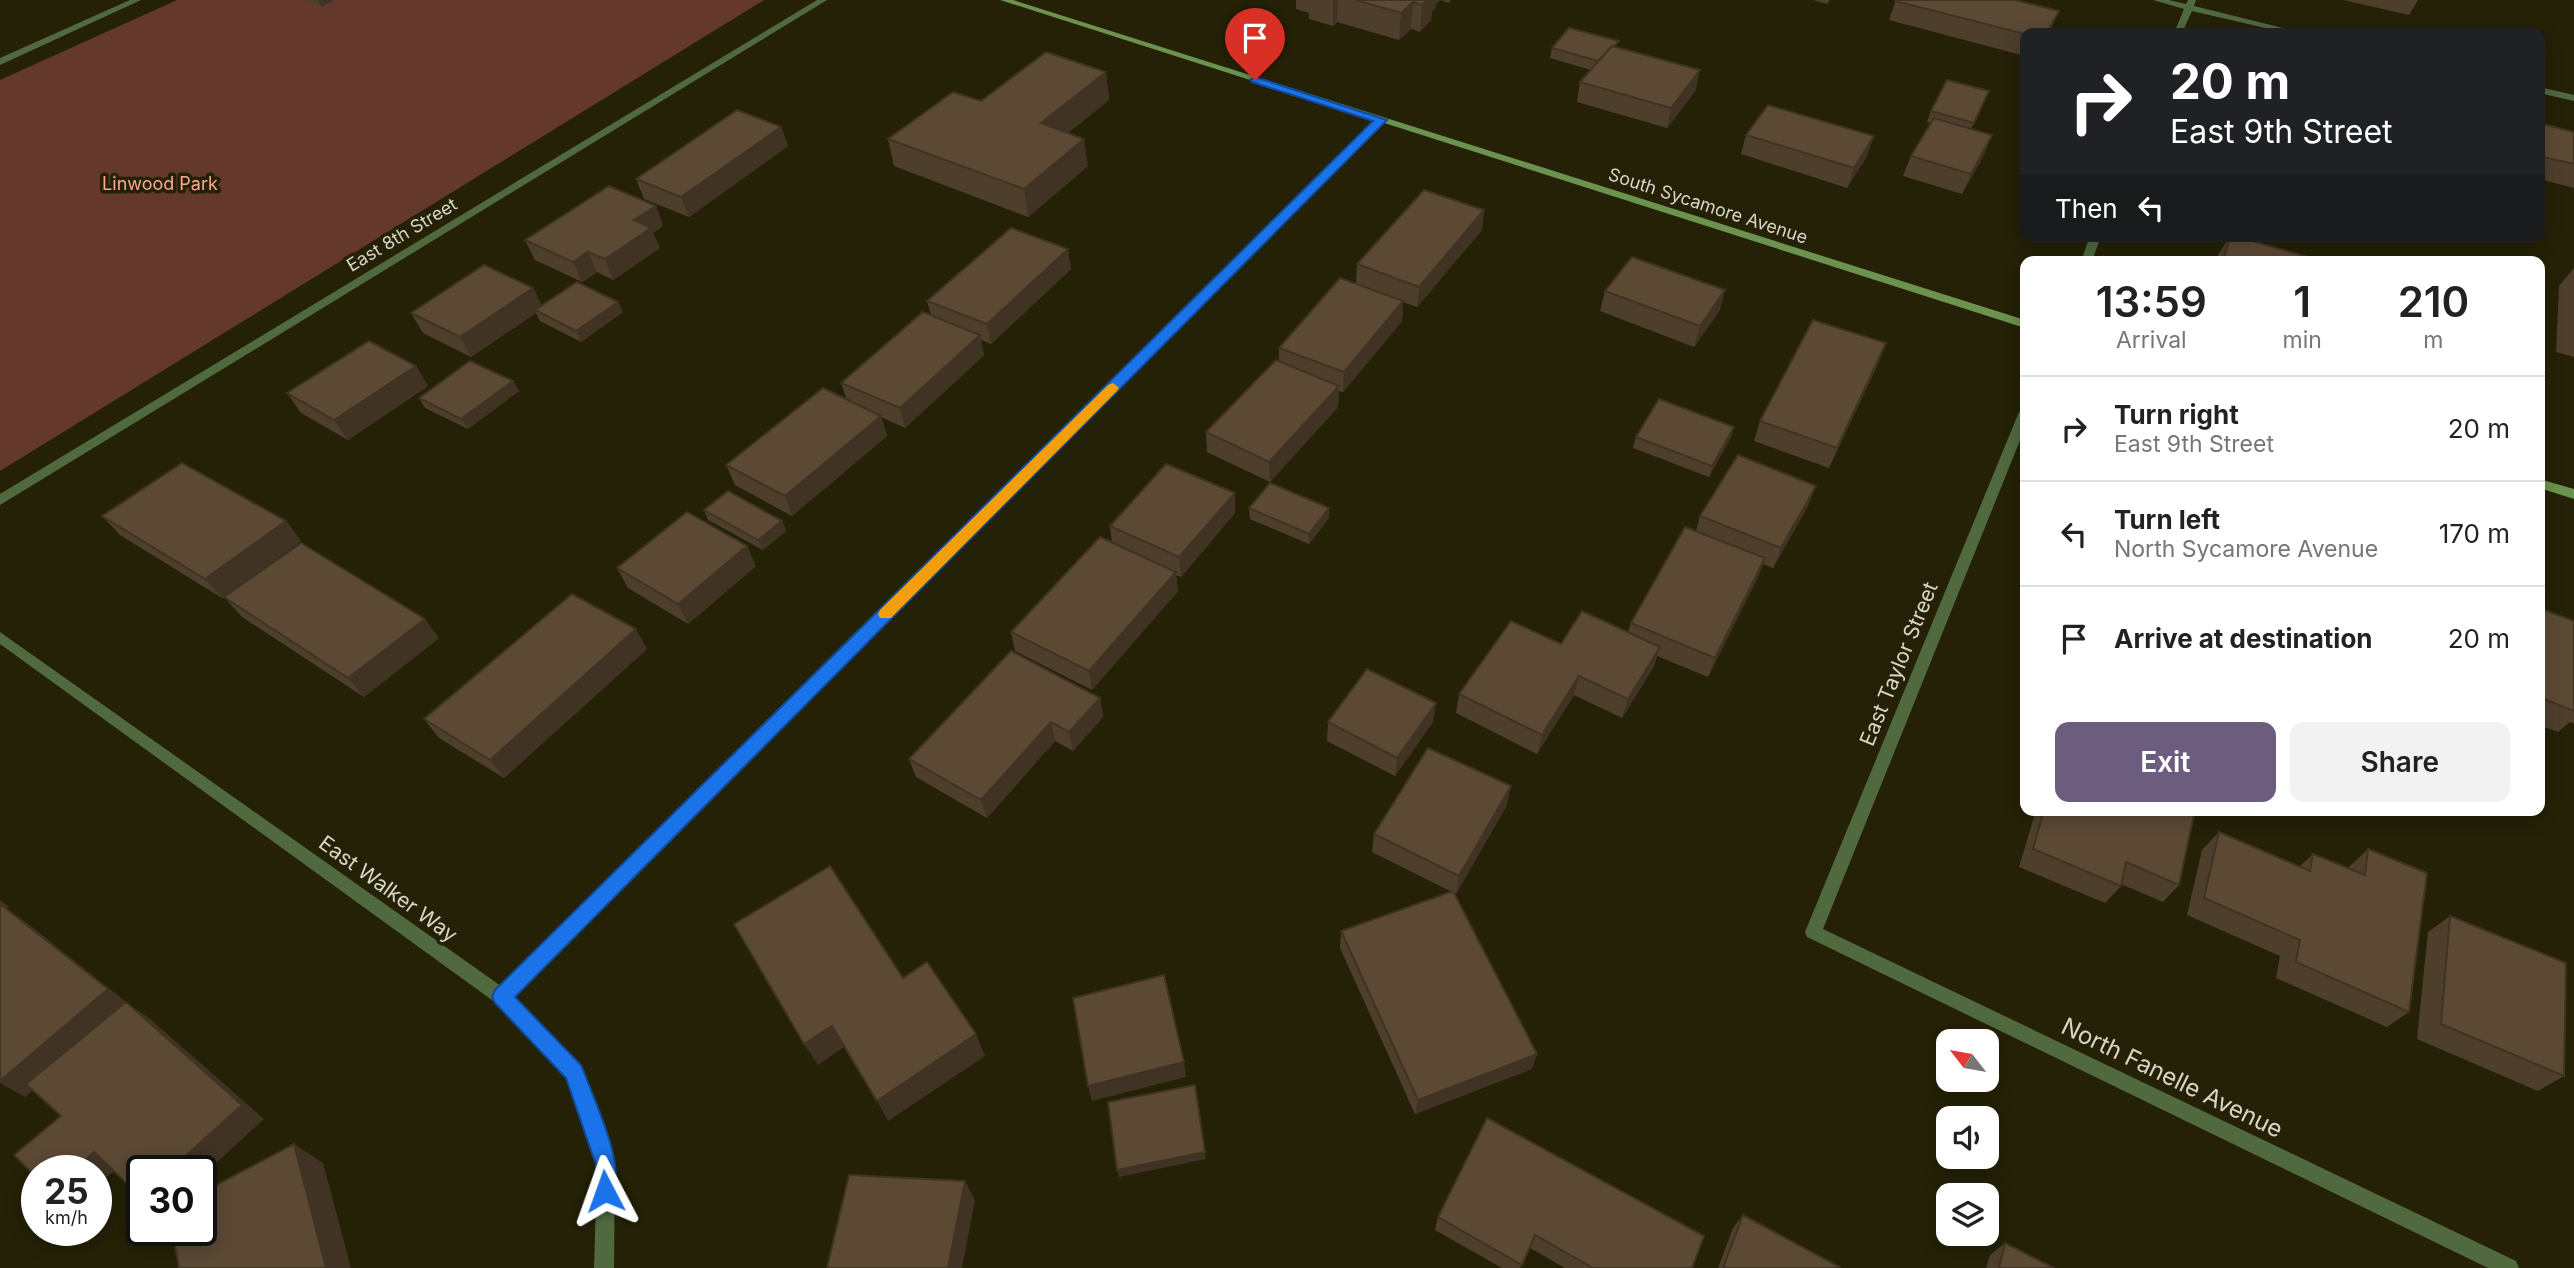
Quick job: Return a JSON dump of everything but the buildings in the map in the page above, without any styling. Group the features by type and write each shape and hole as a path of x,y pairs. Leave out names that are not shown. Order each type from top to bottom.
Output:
{"main road":[{"name":"South Sycamore Avenue","path":"1004,0 2020,322"},
{"path":"2545,485 2574,494"}],"street":[{"path":"0,62 137,0"},
{"name":"East 8th Street","path":"0,500 823,0"},
{"path":"2157,0 2190,4 2279,28"},
{"path":"2180,28 2190,4"},
{"path":"2545,91 2574,98"},
{"path":"502,997 1381,120"},
{"name":"East Taylor Street","path":"1812,932 2020,424"},
{"name":"East Walker Way","path":"0,637 502,997 574,1072 606,1165 604,1268"},
{"name":"North Fanelle Avenue","path":"1812,932 2510,1268"}],"green space":[{"name":"Linwood Park","path":"177,0 764,0 0,471 0,80"}],"slow traffic":[{"path":"886,614 1113,388"}],"route":[{"path":"605,1191 606,1165 574,1072 502,997 1381,120 1255,80"}]}
